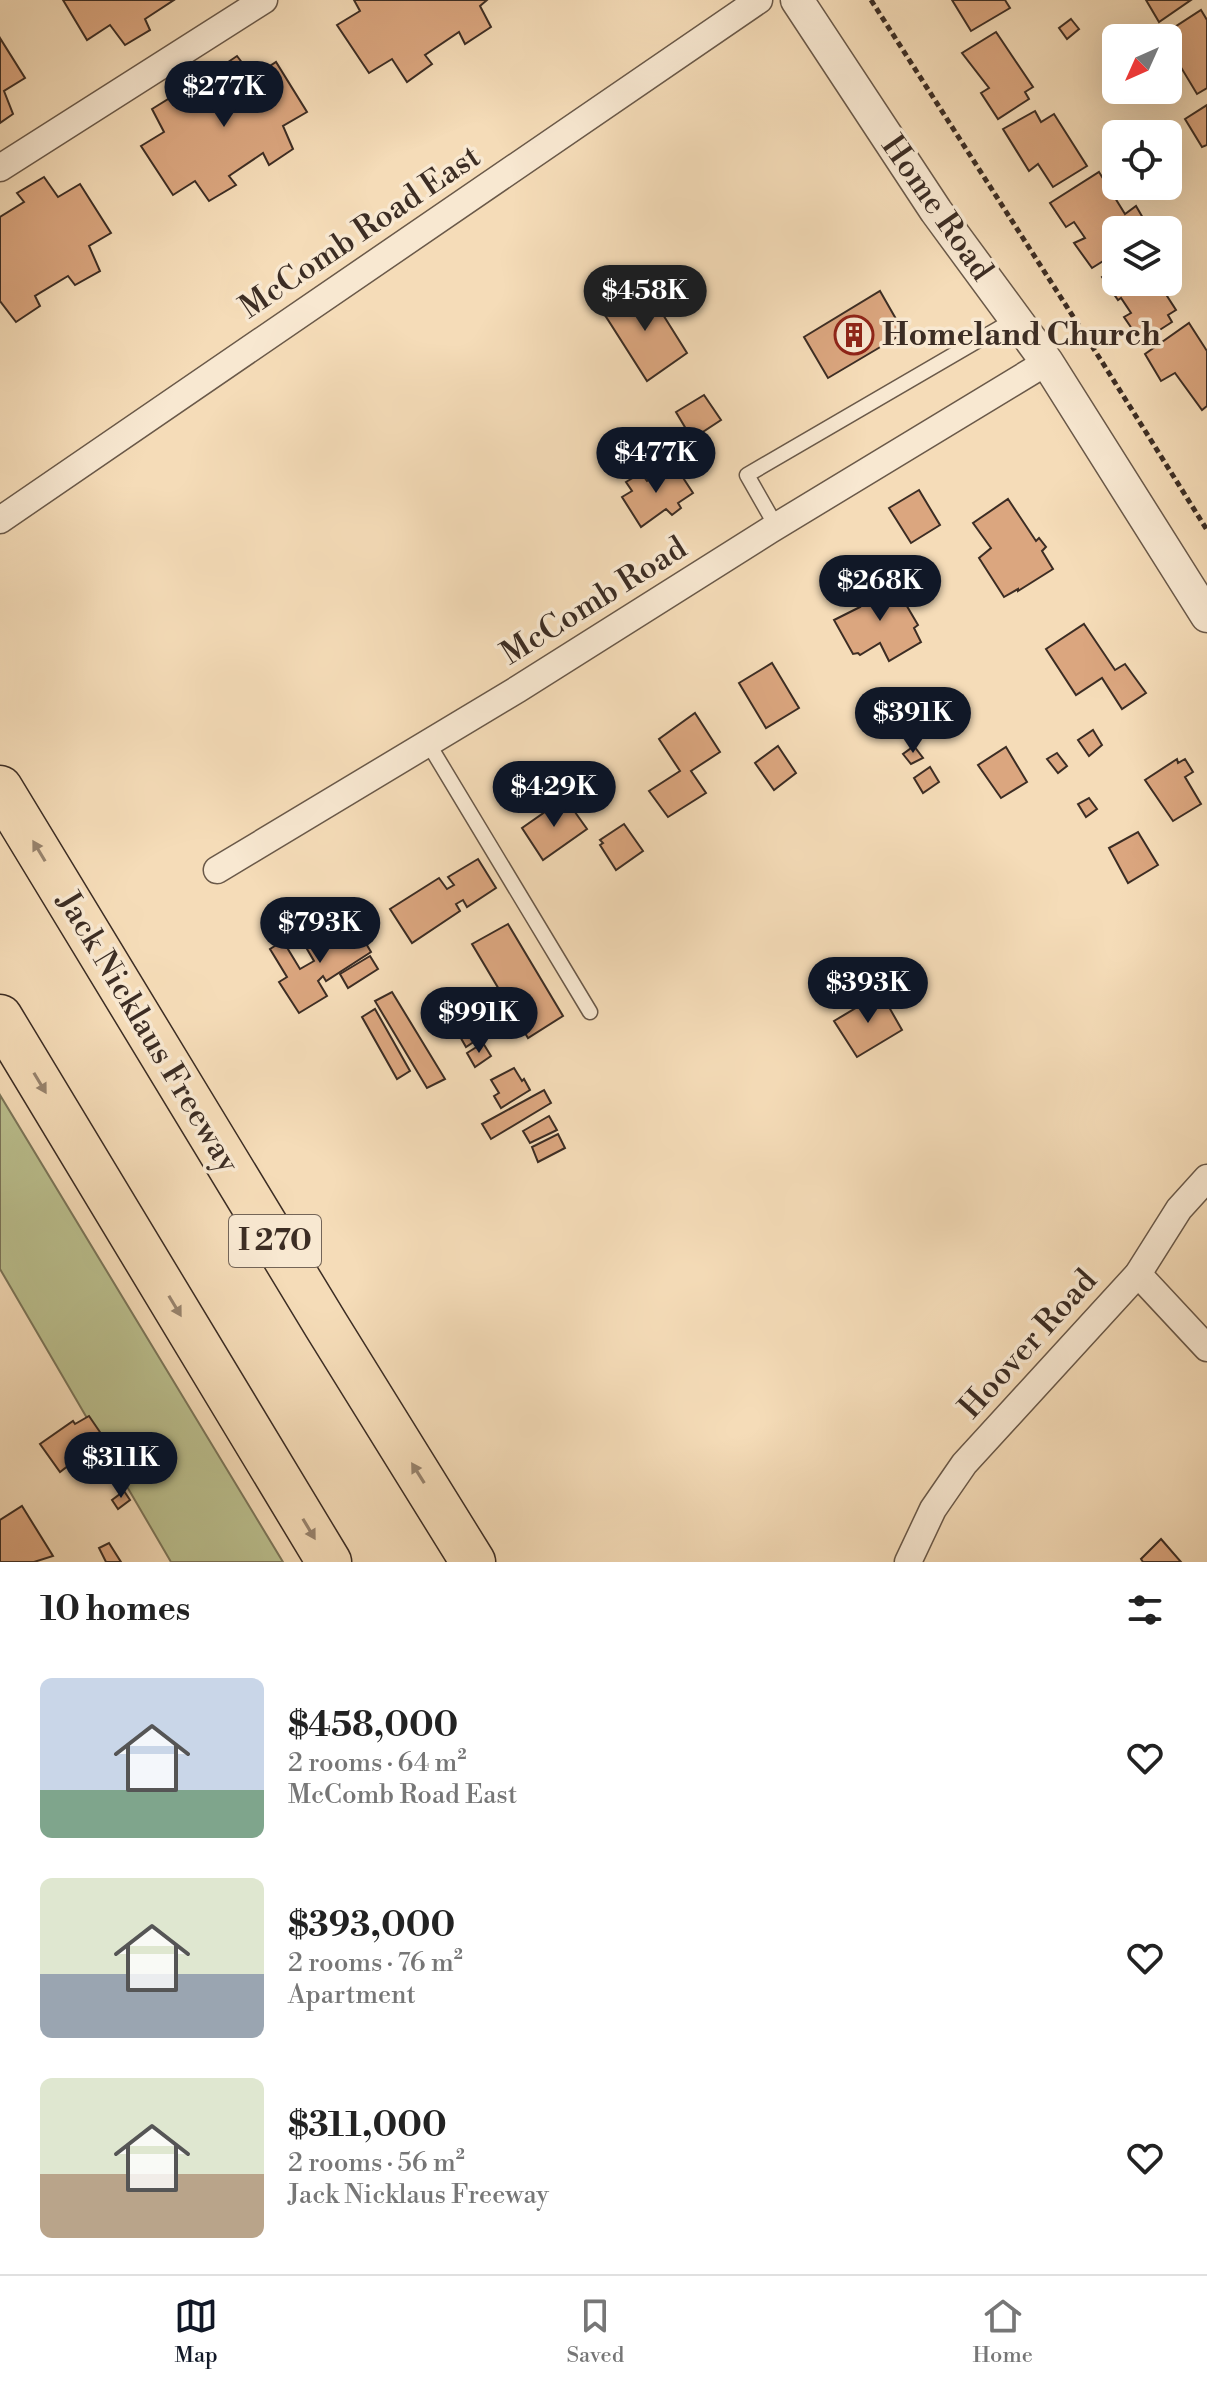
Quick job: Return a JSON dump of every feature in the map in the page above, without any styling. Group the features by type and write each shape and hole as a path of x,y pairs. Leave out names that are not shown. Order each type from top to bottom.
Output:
{"highway":[{"name":"Jack Nicklaus Freeway","path":"0,788 473,1562"},
{"path":"0,1017 329,1562"}],"street":[{"path":"0,168 264,0"},
{"name":"McComb Road East","path":"0,520 759,0"},
{"name":"Home Road","path":"797,0 936,211 1047,362 1202,598"},
{"name":"McComb Road","path":"217,870 518,689 776,526 1047,362"},
{"name":"Hoover Road","path":"908,1562 933,1509 964,1464 1138,1274 1179,1209 1207,1178"},
{"path":"1138,1274 1207,1348"}],"lane":[{"path":"776,526 747,475 1015,318"},
{"path":"428,743 590,1012"}],"path":[{"path":"871,0 1207,530"}],"green space":[{"path":"0,1095 283,1562 171,1562 0,1269"}],"building":[{"path":"63,0 174,0 145,19 150,30 125,45 110,25 87,40"},
{"path":"354,0 487,0 480,6 491,27 465,44 459,32 425,55 432,64 407,82 392,59 369,73 337,25 360,11"},
{"path":"952,0 1005,0 1010,8 971,31"},
{"path":"1146,0 1191,0 1159,22"},
{"path":"1201,10 1207,20 1207,88 1197,94 1182,69 1182,24 1179,24"},
{"path":"1071,19 1079,29 1067,39 1059,28"},
{"path":"996,32 1033,87 1025,92 1029,99 998,119 981,93 989,88 962,53"},
{"path":"0,38 25,78 4,91 13,114 0,123"},
{"path":"237,56 253,77 276,62 307,112 283,126 293,149 269,165 263,153 229,176 236,185 209,201 195,181 173,195 141,146 164,132 152,109 178,93 184,104 218,83 212,73"},
{"path":"1207,105 1207,145 1202,147 1185,119"},
{"path":"1035,111 1041,122 1054,114 1087,166 1053,187 1038,164 1029,171 1003,129"},
{"path":"1099,172 1102,177 1102,200 1116,200 1125,214 1136,206 1142,216 1102,216 1102,262 1092,268 1074,243 1085,238 1074,222 1066,227 1050,203"},
{"path":"44,177 58,197 80,184 111,233 89,246 100,271 75,285 68,276 35,296 40,306 16,322 0,301 0,217 24,202 17,193"},
{"path":"645,286 687,353 647,381 603,312"},
{"name":"Homeland Church","path":"880,291 904,333 828,378 804,337"},
{"path":"1115,296 1167,296 1176,310 1168,315 1172,322 1141,342 1124,317 1131,313 1121,298 1118,300"},
{"path":"1189,323 1207,351 1207,406 1202,410 1175,373 1161,381 1145,354"},
{"path":"704,395 721,420 692,439 676,412"},
{"path":"674,464 693,493 678,503 681,508 672,515 666,509 641,527 622,497 632,491 626,482 641,473 647,481"},
{"path":"919,490 940,525 911,543 889,508"},
{"path":"1008,499 1036,541 1039,538 1046,547 1042,551 1053,569 1004,597 979,558 991,548 973,523"},
{"path":"891,579 918,625 914,628 921,642 889,661 880,643 860,655 853,654 834,620 860,607 855,599"},
{"path":"1084,624 1115,670 1125,664 1146,693 1122,709 1102,678 1076,695 1046,649"},
{"path":"772,663 799,708 766,728 739,683"},
{"path":"695,713 720,752 691,771 706,793 668,817 649,791 680,771 659,739"},
{"path":"1093,730 1102,745 1089,756 1078,740"},
{"path":"778,746 796,773 774,790 755,763"},
{"path":"914,746 923,758 911,764 903,754"},
{"path":"1006,747 1027,782 1001,798 978,765"},
{"path":"1057,753 1067,766 1058,773 1047,759"},
{"path":"1177,759 1178,763 1185,759 1193,772 1185,777 1201,804 1173,821 1145,780"},
{"path":"930,767 939,782 923,793 914,778"},
{"path":"565,798 587,829 543,860 522,828"},
{"path":"1089,798 1097,809 1086,817 1078,804"},
{"path":"624,824 643,851 616,870 600,840"},
{"path":"1138,832 1158,865 1128,883 1109,848"},
{"path":"478,859 496,888 467,907 463,900 456,904 460,911 412,943 390,909 439,878 447,889 454,885 448,877"},
{"path":"352,920 371,952 326,981 323,976 318,981 327,996 299,1013 279,982 287,977 270,949 283,941 300,969 314,961 307,949"},
{"path":"508,924 563,1016 528,1038 472,944"},
{"path":"370,956 378,969 348,988 340,974"},
{"path":"392,992 445,1079 427,1088 375,1001"},
{"path":"881,993 902,1030 857,1057 834,1021"},
{"path":"375,1009 410,1071 397,1079 362,1017"},
{"path":"479,1020 487,1033 466,1047 458,1033"},
{"path":"483,1043 491,1056 475,1067 467,1053"},
{"path":"514,1068 530,1090 501,1108 494,1096 499,1093 491,1080"},
{"path":"544,1090 551,1103 491,1139 482,1124"},
{"path":"549,1116 557,1130 530,1143 523,1131"},
{"path":"558,1134 565,1148 538,1162 532,1147"},
{"path":"89,1416 104,1438 60,1472 40,1444 73,1421 75,1424"},
{"path":"124,1491 130,1500 118,1509 112,1500"},
{"path":"22,1506 53,1556 34,1562 0,1562 0,1520"},
{"path":"1161,1539 1181,1562 1143,1562 1141,1559"},
{"path":"109,1543 121,1562 106,1562 99,1548"}],"place":[{"name":"Homeland Church","path":"854,335"}]}
